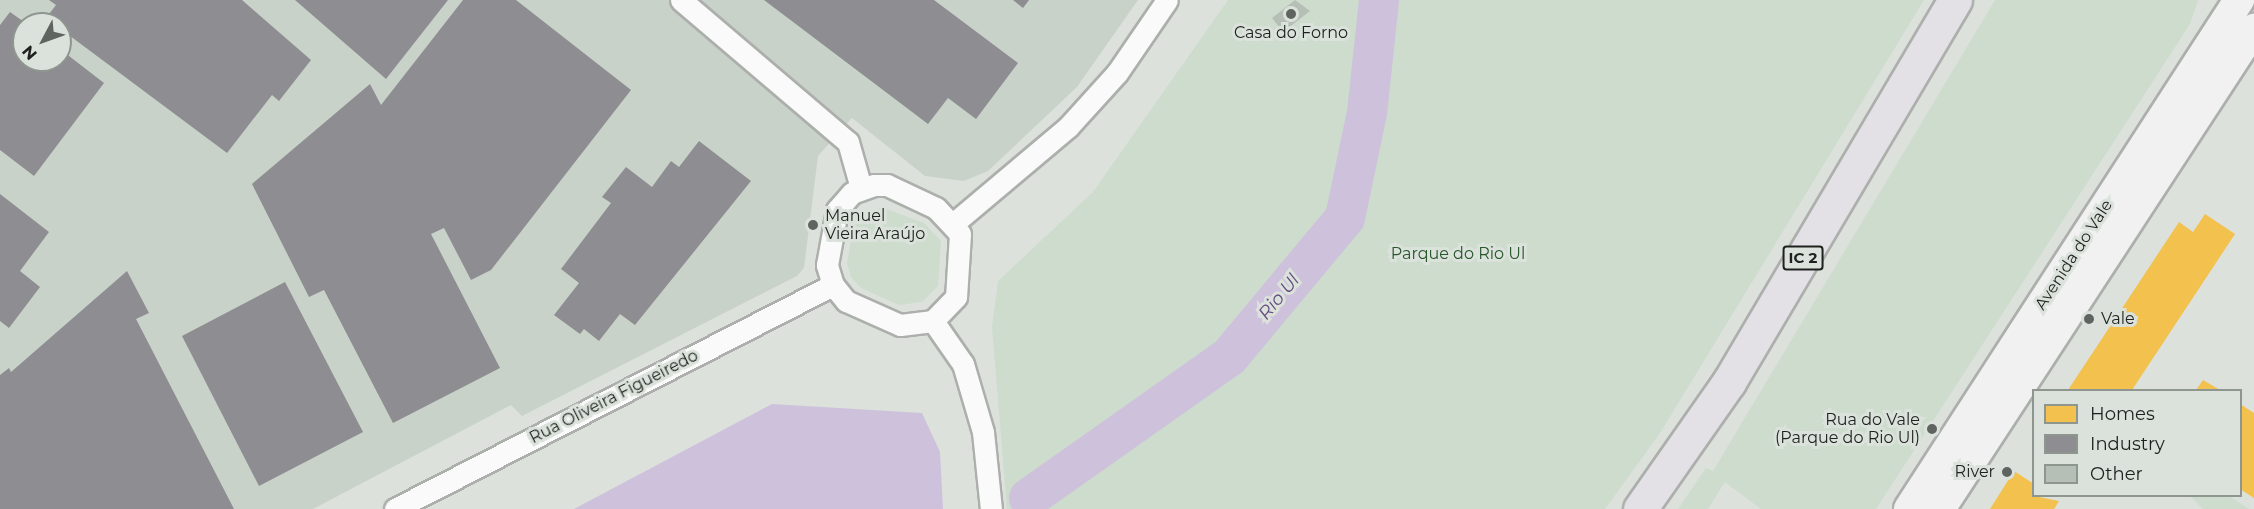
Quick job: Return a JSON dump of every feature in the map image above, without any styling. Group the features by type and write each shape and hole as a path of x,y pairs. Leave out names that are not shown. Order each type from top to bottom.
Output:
{"highway":[{"name":"IC 2","path":"1640,509 1729,382 1955,0"},
{"name":"IC 2","path":"1660,509 1742,391 1974,0"}],"main road":[{"name":"Avenida do Vale","path":"1909,509 2239,0"},
{"name":"Avenida do Vale","path":"1940,509 2254,29"}],"street":[{"path":"681,0 848,142 861,188"},
{"path":"954,223 1068,127 1117,73 1167,0"},
{"path":"887,185 936,208 954,223 962,246 956,297 933,321 900,325 846,301 833,285 827,265 837,210 861,188 887,185"},
{"name":"Rua Oliveira Figueiredo","path":"395,509 833,285"},
{"path":"933,321 963,364 983,432 991,509"}],"shaded area":[{"path":"0,0 1138,0 1077,87 988,171 964,181 925,176 852,118 818,156 804,268 797,276 522,416 511,405 313,509 0,509"},
{"path":"772,404 922,413 940,452 943,509 574,509"}],"green space":[{"name":"Parque do Rio Ul","path":"1228,0 1924,0 1660,433 1605,509 1007,509 992,327 998,281 1093,192"},
{"path":"1995,0 2198,0 2190,24 1876,509 1761,509 1725,482 1708,509 1678,509 1706,468 1713,471"},
{"path":"881,207 924,223 941,241 938,286 922,302 899,305 861,288 851,277 847,263 854,224"},
{"path":"2191,497 2231,497 2249,509 2203,509"}],"building: Homes":[{"path":"2205,214 2235,234 2133,389 2069,389 2179,222 2193,232"},
{"path":"2203,380 2218,389 2197,389"},
{"path":"2242,405 2254,413 2254,498 2242,490"},
{"path":"2014,471 2032,483 2032,497 2059,501 2054,509 1990,509"}],"building: Industry":[{"path":"49,0 242,0 311,60 279,101 272,95 227,153 72,37 72,12 51,12 56,5"},
{"path":"295,0 448,0 386,79"},
{"path":"463,0 516,0 631,90 491,270 471,280 444,228 431,234 500,368 393,423 324,290 309,297 252,184 370,84 381,105"},
{"path":"764,0 934,0 1018,63 976,119 948,98 928,124"},
{"path":"1013,0 1029,0 1023,8"},
{"path":"10,12 12,13 12,72 72,72 72,58 104,83 34,176 0,150 0,25"},
{"path":"699,141 751,181 635,325 620,314 599,341 584,329 580,334 554,315 579,283 561,269 611,203 602,197 626,167 652,187 671,161 679,167"},
{"path":"0,194 49,232 20,271 40,287 9,328 0,321"},
{"path":"127,271 149,313 136,319 234,509 0,509 0,375 9,368 11,372"},
{"path":"285,282 363,432 259,486 182,336"}],"building: Other":[{"name":"Casa do Forno","path":"1295,0 1310,11 1283,32 1272,18"}],"waterway":[{"path":"1367,0 1378,3"},
{"name":"Rio Ul","path":"1029,498 1229,357 1345,218 1367,113 1379,0"}],"place":[{"name":"Casa do Forno","path":"1291,14"},
{"name":"Manuel Vieira Araújo","path":"813,225"},
{"name":"Vale","path":"2089,319"},
{"name":"Rua do Vale (Parque do Rio Ul)","path":"1932,429"},
{"name":"River","path":"2007,472"}]}
